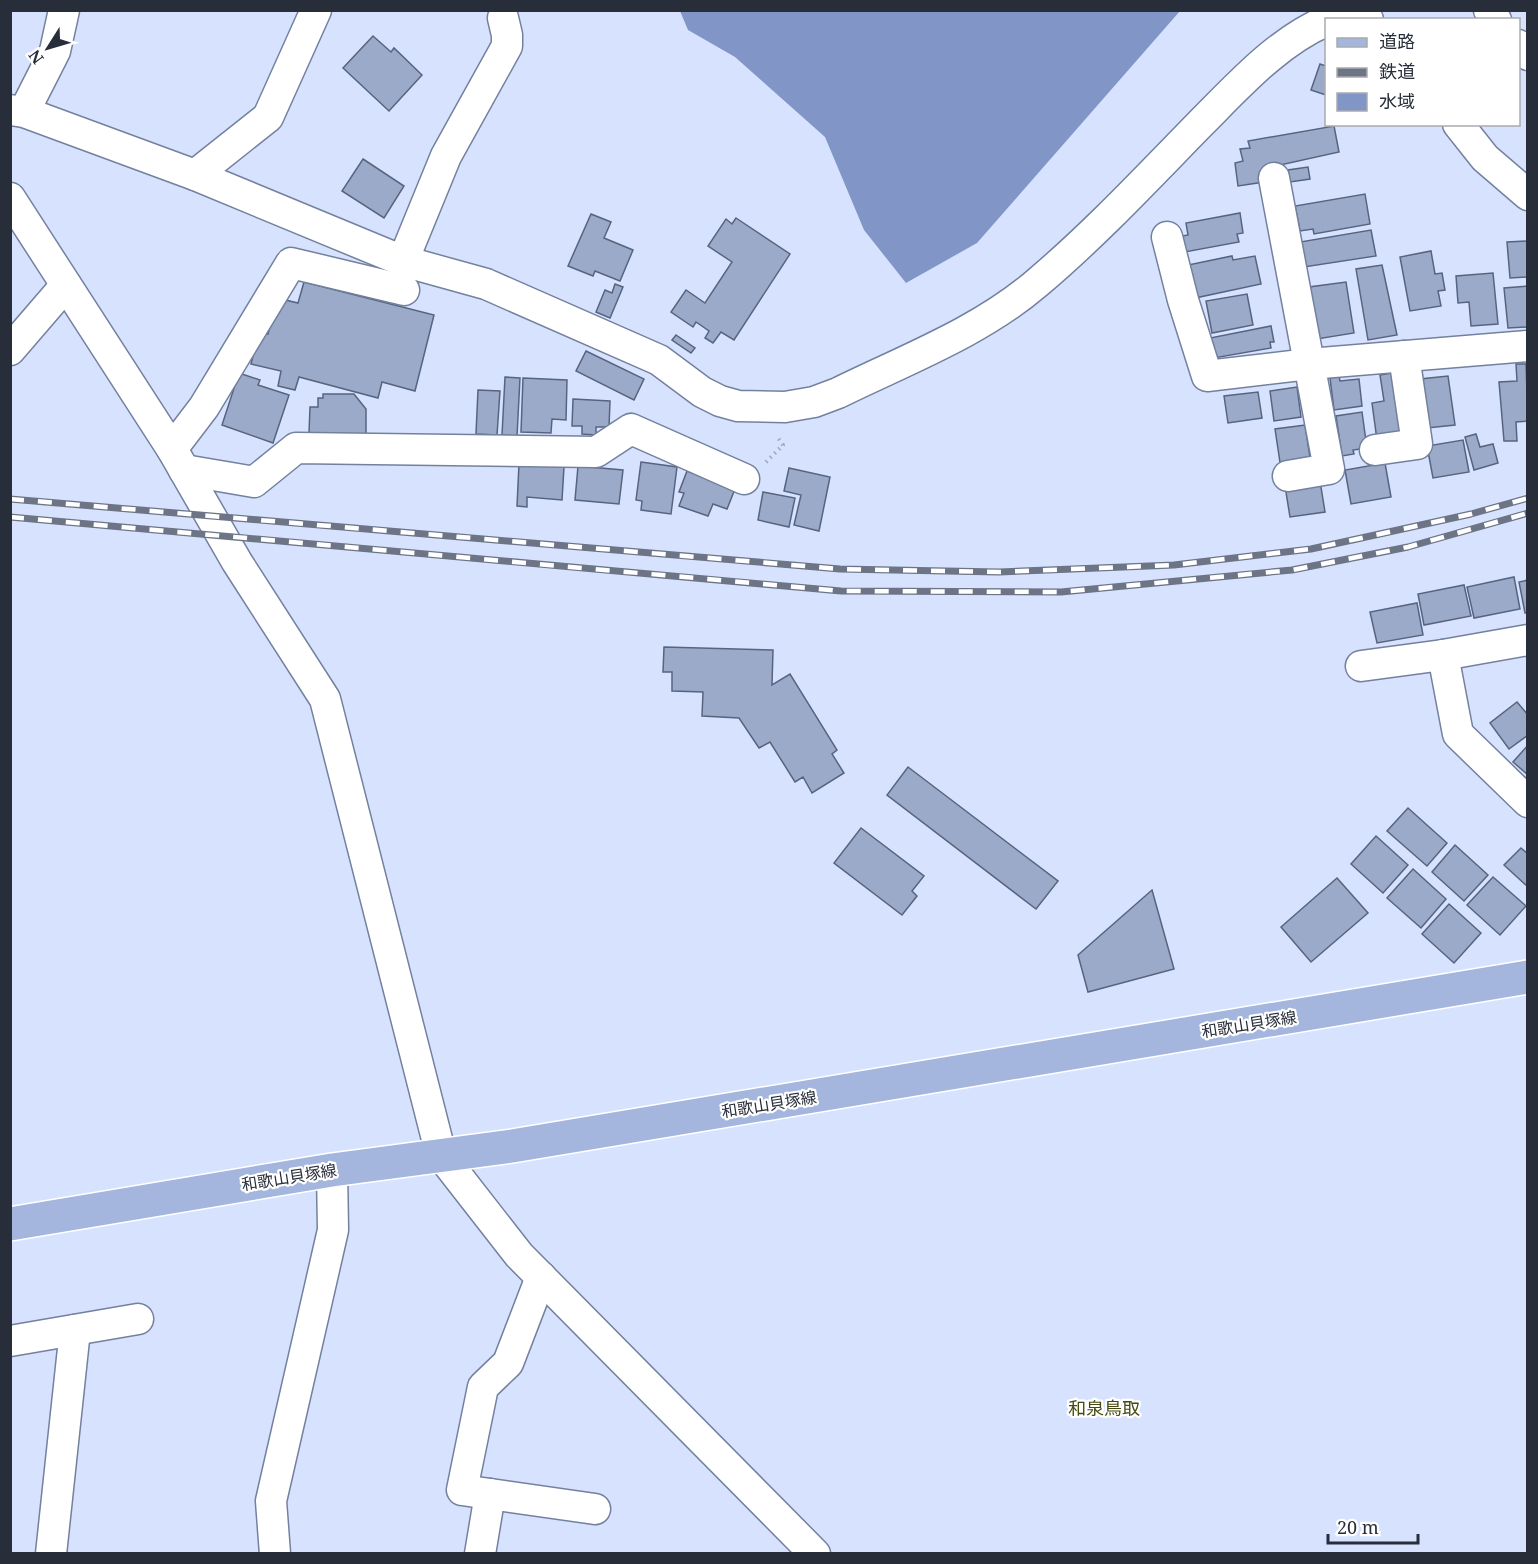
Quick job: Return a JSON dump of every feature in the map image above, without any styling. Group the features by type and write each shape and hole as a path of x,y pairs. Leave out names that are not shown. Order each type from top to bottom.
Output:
{"main road":[{"name":"和歌山貝塚線","path":"10,1224 332,1170 512,1146 1527,977"}],"street":[{"path":"64,10 55,51 17,111 195,175 403,276"},
{"path":"195,175 268,117 316,10"},
{"path":"1344,18 1367,15"},
{"path":"403,276 446,156 507,46 507,35 502,18"},
{"path":"178,460 204,407 291,263 486,284 659,360 702,392 720,401 738,406 785,407 814,402 838,393 958,334 1017,298 1089,236 1244,80 1300,34 1325,22"},
{"path":"1460,126 1485,158 1527,195"},
{"path":"1274,178 1329,469 1288,476"},
{"path":"10,198 178,460 237,562 325,699 441,1155 519,1255 812,1552"},
{"path":"1167,237 1183,300 1207,376 1310,364 1527,346"},
{"path":"10,350 66,285"},
{"path":"1376,450 1417,444 1404,356"},
{"path":"178,460 254,482 296,448 596,452 631,429 744,479"},
{"path":"1361,666 1443,655 1527,640"},
{"path":"1443,655 1458,734 1479,771 1527,802"},
{"path":"275,1554 272,1501 333,1230 332,1170"},
{"path":"541,1277 508,1363 483,1387 462,1490 595,1509"},
{"path":"10,1341 138,1319"},
{"path":"51,1554 75,1330"},
{"path":"480,1554 490,1494"}],"path":[{"path":"744,479 778,452 783,445 781,439 769,434"}],"water":[{"path":"680,11 1180,11 977,243 906,283 864,230 825,137 735,57 688,30"}],"building":[{"path":"373,36 391,52 394,48 422,75 389,111 343,68"},
{"path":"1320,64 1325,66 1325,95 1311,90"},
{"path":"1334,126 1339,152 1262,169 1264,182 1238,186 1235,163 1243,161 1240,149 1250,148 1248,141"},
{"path":"363,159 404,186 384,218 342,191"},
{"path":"1308,167 1310,179 1290,182 1288,170"},
{"path":"1365,194 1370,224 1314,234 1313,229 1300,231 1295,206"},
{"path":"1240,213 1243,233 1237,234 1239,242 1185,252 1182,236 1188,235 1186,223"},
{"path":"591,214 611,222 604,238 633,250 620,281 595,271 593,276 568,266"},
{"path":"736,218 790,254 734,340 721,332 713,343 705,338 709,331 696,322 693,327 671,312 686,290 705,303 732,262 708,246 726,219 732,224"},
{"path":"1371,230 1376,256 1304,267 1300,242"},
{"path":"1528,241 1528,277 1510,278 1507,242"},
{"path":"1431,251 1435,274 1442,273 1445,290 1438,291 1441,306 1410,311 1400,257"},
{"path":"1232,256 1233,260 1255,256 1261,284 1195,298 1188,265"},
{"path":"1382,265 1397,335 1368,340 1356,269"},
{"path":"1493,273 1498,324 1471,326 1469,302 1458,303 1456,276"},
{"path":"304,282 434,315 415,391 382,382 378,398 299,377 295,390 278,386 281,371 251,364 259,332 268,334 277,298 298,303"},
{"path":"1346,282 1354,333 1317,339 1309,287"},
{"path":"615,284 623,287 610,318 596,312 605,290 612,293"},
{"path":"1528,286 1528,327 1508,328 1504,288"},
{"path":"1247,294 1253,325 1212,333 1206,301"},
{"path":"1271,326 1274,342 1270,342 1271,348 1214,358 1210,338"},
{"path":"676,335 695,348 691,353 672,340"},
{"path":"586,351 644,379 634,400 576,371"},
{"path":"1516,364 1526,364 1528,421 1516,422 1517,441 1504,441 1499,382 1517,381"},
{"path":"1397,372 1401,402 1396,403 1398,419 1402,418 1405,436 1377,440 1372,403 1384,401 1380,375"},
{"path":"239,373 260,380 258,385 289,395 273,443 222,425"},
{"path":"1339,376 1340,381 1359,379 1362,406 1334,410 1330,378"},
{"path":"1448,376 1455,425 1427,428 1420,379"},
{"path":"505,377 520,378 517,436 502,435"},
{"path":"523,378 567,380 566,420 552,419 551,433 521,432"},
{"path":"1297,387 1301,417 1274,421 1270,391"},
{"path":"478,390 500,391 497,435 476,434"},
{"path":"1258,392 1262,418 1228,423 1224,396"},
{"path":"323,394 354,394 366,409 366,434 309,433 310,407 318,407 318,398 323,398"},
{"path":"573,399 610,401 609,427 596,427 596,435 582,434 582,426 572,426"},
{"path":"1362,412 1367,448 1353,450 1354,454 1342,456 1336,416"},
{"path":"1305,425 1311,464 1281,469 1275,429"},
{"path":"1476,434 1480,447 1493,444 1498,463 1474,470 1465,437"},
{"path":"1463,440 1469,472 1433,478 1427,446"},
{"path":"641,462 677,467 671,514 641,510 642,501 636,500"},
{"path":"1385,463 1391,497 1351,504 1345,470"},
{"path":"519,464 564,467 562,500 527,497 527,507 517,506"},
{"path":"578,466 623,470 619,504 575,500"},
{"path":"789,468 830,477 819,531 794,525 801,495 784,491"},
{"path":"687,471 735,489 727,509 713,504 708,516 679,506 684,493 679,492"},
{"path":"1320,481 1325,512 1290,517 1285,486"},
{"path":"763,492 795,498 789,527 758,520"},
{"path":"1514,577 1520,609 1474,618 1467,587"},
{"path":"1528,580 1528,612 1525,613 1519,582"},
{"path":"1464,585 1471,616 1424,625 1418,594"},
{"path":"1417,603 1423,635 1377,643 1370,612"},
{"path":"664,647 773,650 772,685 790,674 837,750 832,754 844,773 812,793 803,777 795,782 770,742 759,748 739,718 702,716 703,692 672,691 672,672 663,672"},
{"path":"1517,702 1528,715 1528,735 1509,749 1490,723"},
{"path":"1528,745 1528,775 1513,762"},
{"path":"908,767 1058,881 1036,909 887,795"},
{"path":"1408,808 1447,843 1427,866 1387,831"},
{"path":"861,828 924,876 912,891 917,896 902,915 834,863"},
{"path":"1376,836 1408,865 1383,893 1351,864"},
{"path":"1455,845 1488,875 1464,901 1432,872"},
{"path":"1521,848 1528,854 1528,887 1504,865"},
{"path":"1413,869 1446,899 1421,928 1387,898"},
{"path":"1493,877 1526,906 1500,935 1467,905"},
{"path":"1337,878 1368,913 1311,962 1281,927"},
{"path":"1152,890 1174,969 1088,992 1078,955"},
{"path":"1449,904 1481,933 1454,963 1422,934"}],"railway":[{"path":"10,499 840,569 999,572 1174,565 1311,549 1471,514 1528,498"},
{"path":"10,517 841,591 1061,592 1292,570 1408,547 1528,513"}],"district":[{"name":"和泉鳥取","path":"1104,1408"}]}
